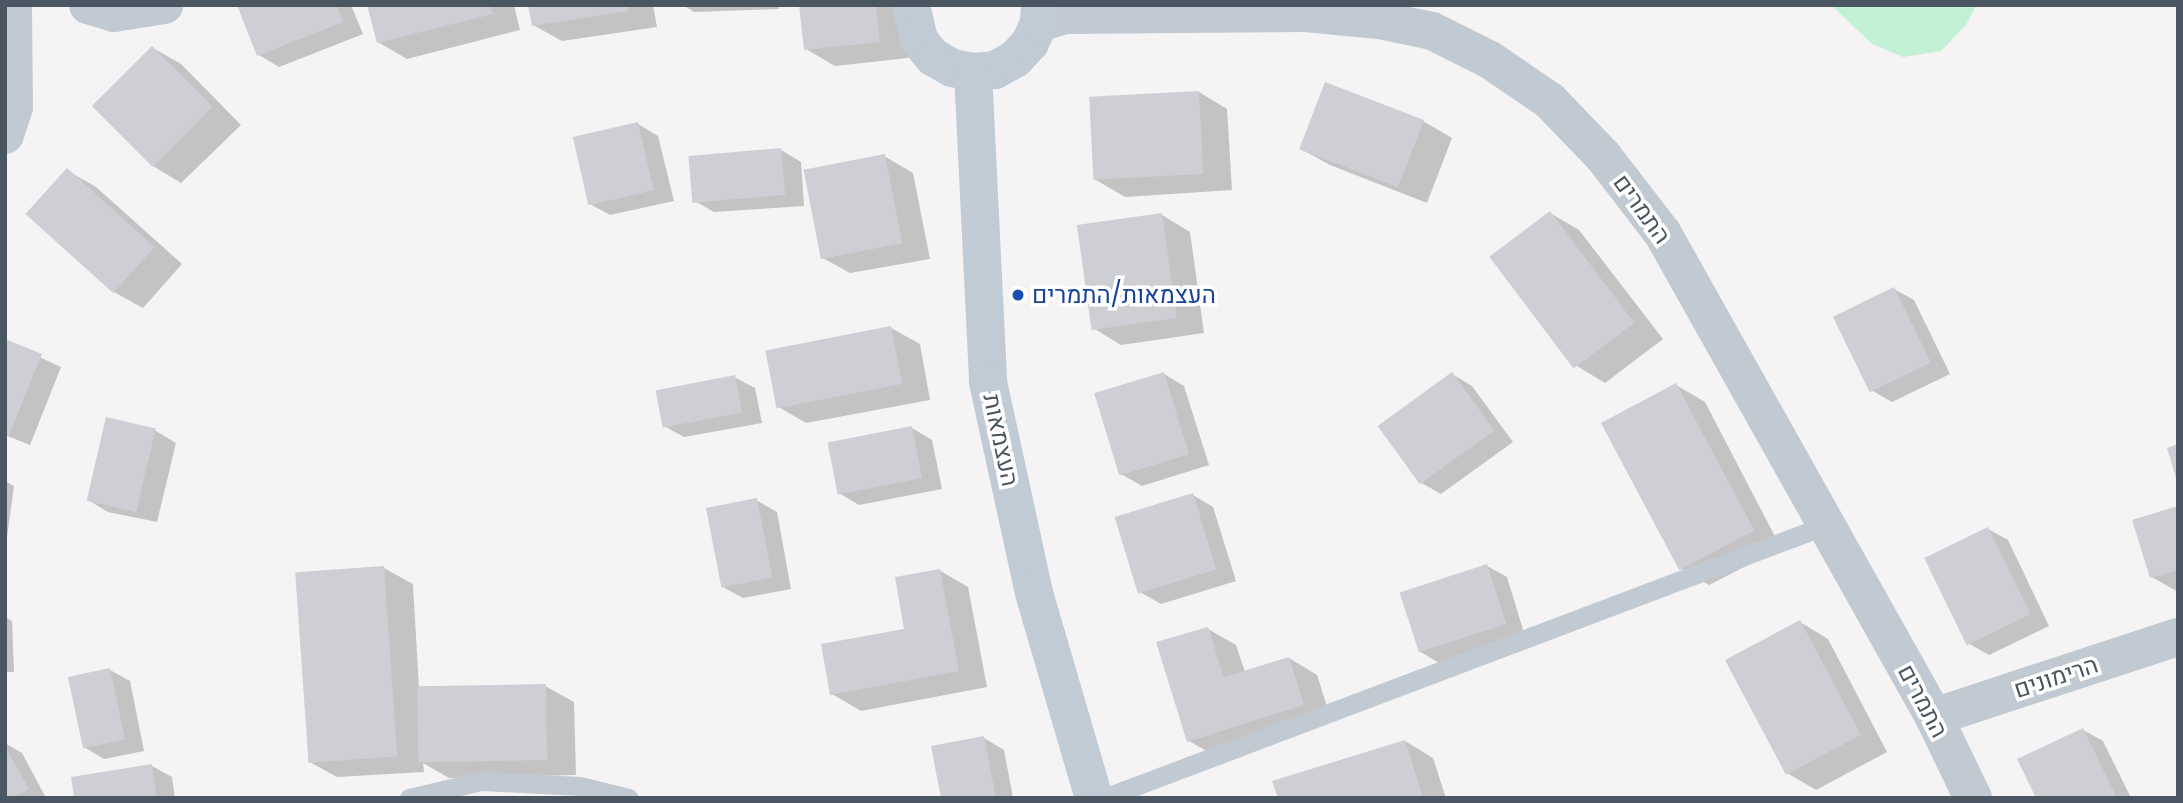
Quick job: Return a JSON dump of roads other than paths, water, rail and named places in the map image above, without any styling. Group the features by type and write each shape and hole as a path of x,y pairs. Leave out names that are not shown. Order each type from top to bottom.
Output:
{"street":[{"path":"5,135 14,107 11,57 13,5"},
{"path":"89,5 114,13 164,5"},
{"path":"911,5 919,40 933,57 952,68 974,72 995,70 1015,59 1040,14"},
{"name":"התמרים","path":"1040,14 1305,13 1379,20 1432,31 1490,60 1550,101 1603,156 1662,234 1934,717 1973,798"},
{"name":"העצמאות","path":"974,72 988,382 1034,593 1094,798"},
{"name":"הרימונים","path":"1934,717 2178,637"}],"lane":[{"path":"1104,798 1826,525"},
{"path":"409,798 481,781 580,786 629,798"}],"place":[{"name":"העצמאות/התמרים","path":"1018,295"}]}
